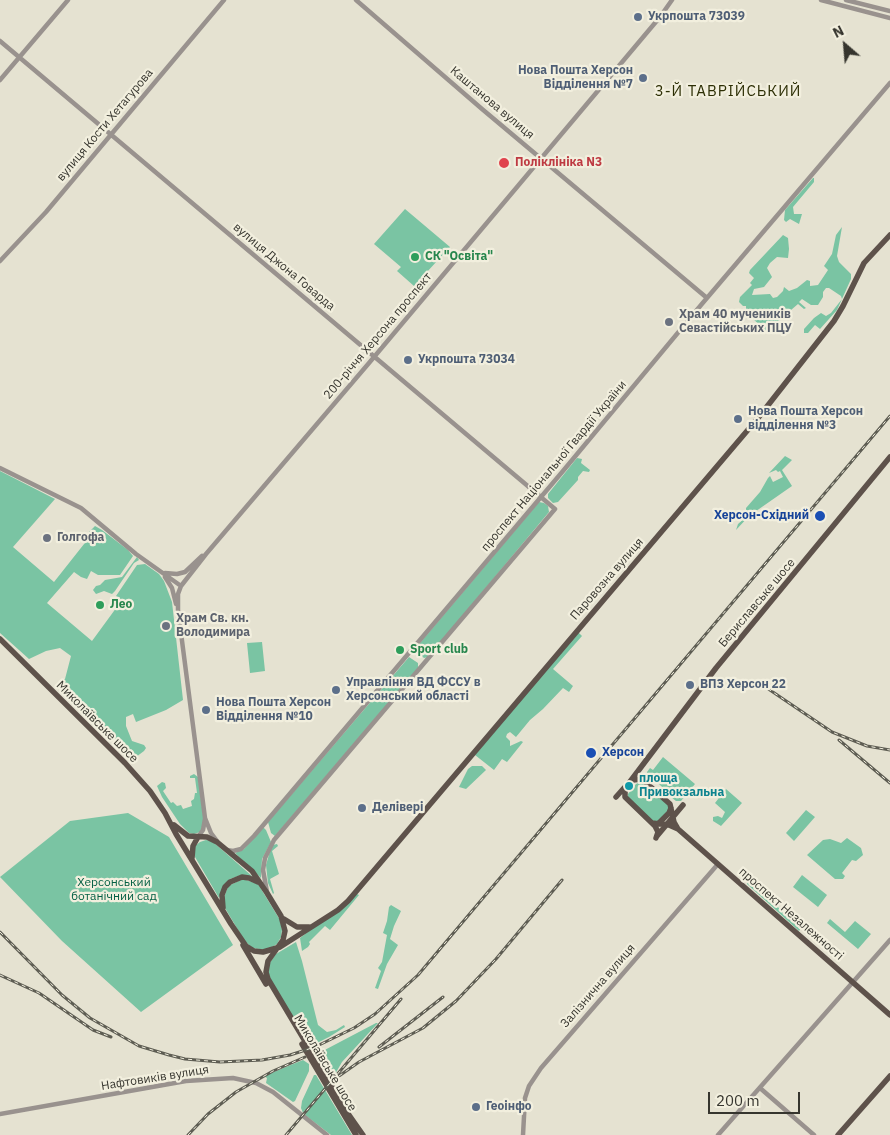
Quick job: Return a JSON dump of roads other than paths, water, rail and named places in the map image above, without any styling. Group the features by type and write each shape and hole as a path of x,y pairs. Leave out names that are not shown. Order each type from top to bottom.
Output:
{"main road":[{"name":"Паровозна вулиця","path":"275,949 338,910 348,901 758,418 834,321 864,263 890,235"},
{"name":"Бериславське шосе","path":"627,785 716,668 890,457"},
{"name":"Миколаївське шосе","path":"0,639 125,763 150,791 223,910"},
{"path":"643,765 641,774 644,781 671,806 683,805 656,838 657,830 655,824 627,801 616,797 627,785 637,779 644,781"},
{"path":"655,824 666,818 671,806"},
{"name":"проспект Незалежності","path":"671,806 673,818 678,829"},
{"name":"Миколаївське шосе","path":"172,824 184,834 207,837 217,842"},
{"name":"проспект Незалежності","path":"655,824 667,825 678,829 890,1015"},
{"path":"192,860 193,846 198,837"},
{"path":"217,842 252,871 262,884 281,916 285,931 283,940 275,949 263,952 250,949 223,910 222,899 223,891 232,880 245,877 262,884"},
{"name":"Паровозна вулиця","path":"281,916 290,924 300,928 306,928 320,921"},
{"name":"Миколаївське шосе","path":"231,924 356,1135"},
{"name":"Миколаївське шосе","path":"275,949 267,964 266,972 268,979 349,1115 363,1135"},
{"path":"838,1135 890,1076"}],"street":[{"path":"0,80 68,0"},
{"name":"вулиця Кости Хетагурова","path":"0,261 46,212 224,0"},
{"name":"Каштанова вулиця","path":"356,0 482,109 708,298"},
{"name":"200-річчя Херсона проспект","path":"181,586 674,0"},
{"path":"820,0 890,17"},
{"path":"846,0 890,12"},
{"name":"вулиця Джона Говарда","path":"0,41 555,509 274,840 265,858 264,870 267,893"},
{"name":"проспект Національної Гвардії України","path":"226,849 233,851 241,849 254,836 890,83"},
{"path":"0,468 81,508 160,572 181,586 178,594 178,610"},
{"path":"160,572 174,574 185,572 198,558 206,554"},
{"path":"160,572 172,588 178,610 206,818 211,834 217,842"},
{"path":"198,837 203,830 206,818"},
{"name":"Залізнична вулиця","path":"523,1135 525,1098 529,1086 541,1068 718,864"},
{"path":"718,1135 890,940"},
{"name":"Нафтовиків вулиця","path":"0,1114 186,1081 233,1078 256,1083 273,1092 327,1135"},
{"path":"760,1088 812,1134"}],"railway":[{"path":"0,932 62,995 90,1018 139,1046 169,1055 185,1059 220,1062 262,1060 290,1055 315,1047 354,1028 375,1014 418,975 890,416"},
{"path":"761,684 832,732 867,746 890,750"},
{"path":"839,740 890,783"},
{"path":"339,1076 359,1062 423,1028 456,1001 496,959 562,880"},
{"path":"0,975 39,993 93,1030 111,1037"},
{"path":"379,1047 443,997"},
{"path":"286,1135 401,999"},
{"path":"188,1135 208,1114 236,1092 273,1071 305,1057"}],"place":[{"name":"Укрпошта 73039","path":"638,17"},
{"name":"Нова Пошта Херсон Відділення №7","path":"643,78"},
{"name":"Поліклініка N3","path":"504,163"},
{"name":"СК \"Освіта\"","path":"415,257"},
{"name":"Храм 40 мучеників Севастійських ПЦУ","path":"669,322"},
{"name":"Укрпошта 73034","path":"408,360"},
{"name":"Нова Пошта Херсон відділення №3","path":"738,419"},
{"name":"Херсон-Східний","path":"820,516"},
{"name":"Голгофа","path":"47,538"},
{"name":"Лео","path":"100,605"},
{"name":"Храм Св. кн. Володимира","path":"166,626"},
{"name":"Sport club","path":"400,650"},
{"name":"ВПЗ Херсон 22","path":"690,685"},
{"name":"Управління ВД ФССУ в Херсонський області","path":"336,690"},
{"name":"Нова Пошта Херсон Відділення №10","path":"206,710"},
{"name":"Херсон","path":"591,753"},
{"name":"площа Привокзальна","path":"629,786"},
{"name":"Делівері","path":"362,808"},
{"name":"Геоінфо","path":"476,1107"}],"district":[{"name":"3-Й ТАВРІЙСЬКИЙ","path":"728,92"}],"park label":[{"name":"Херсонський ботанічний сад","path":"114,890"}]}
